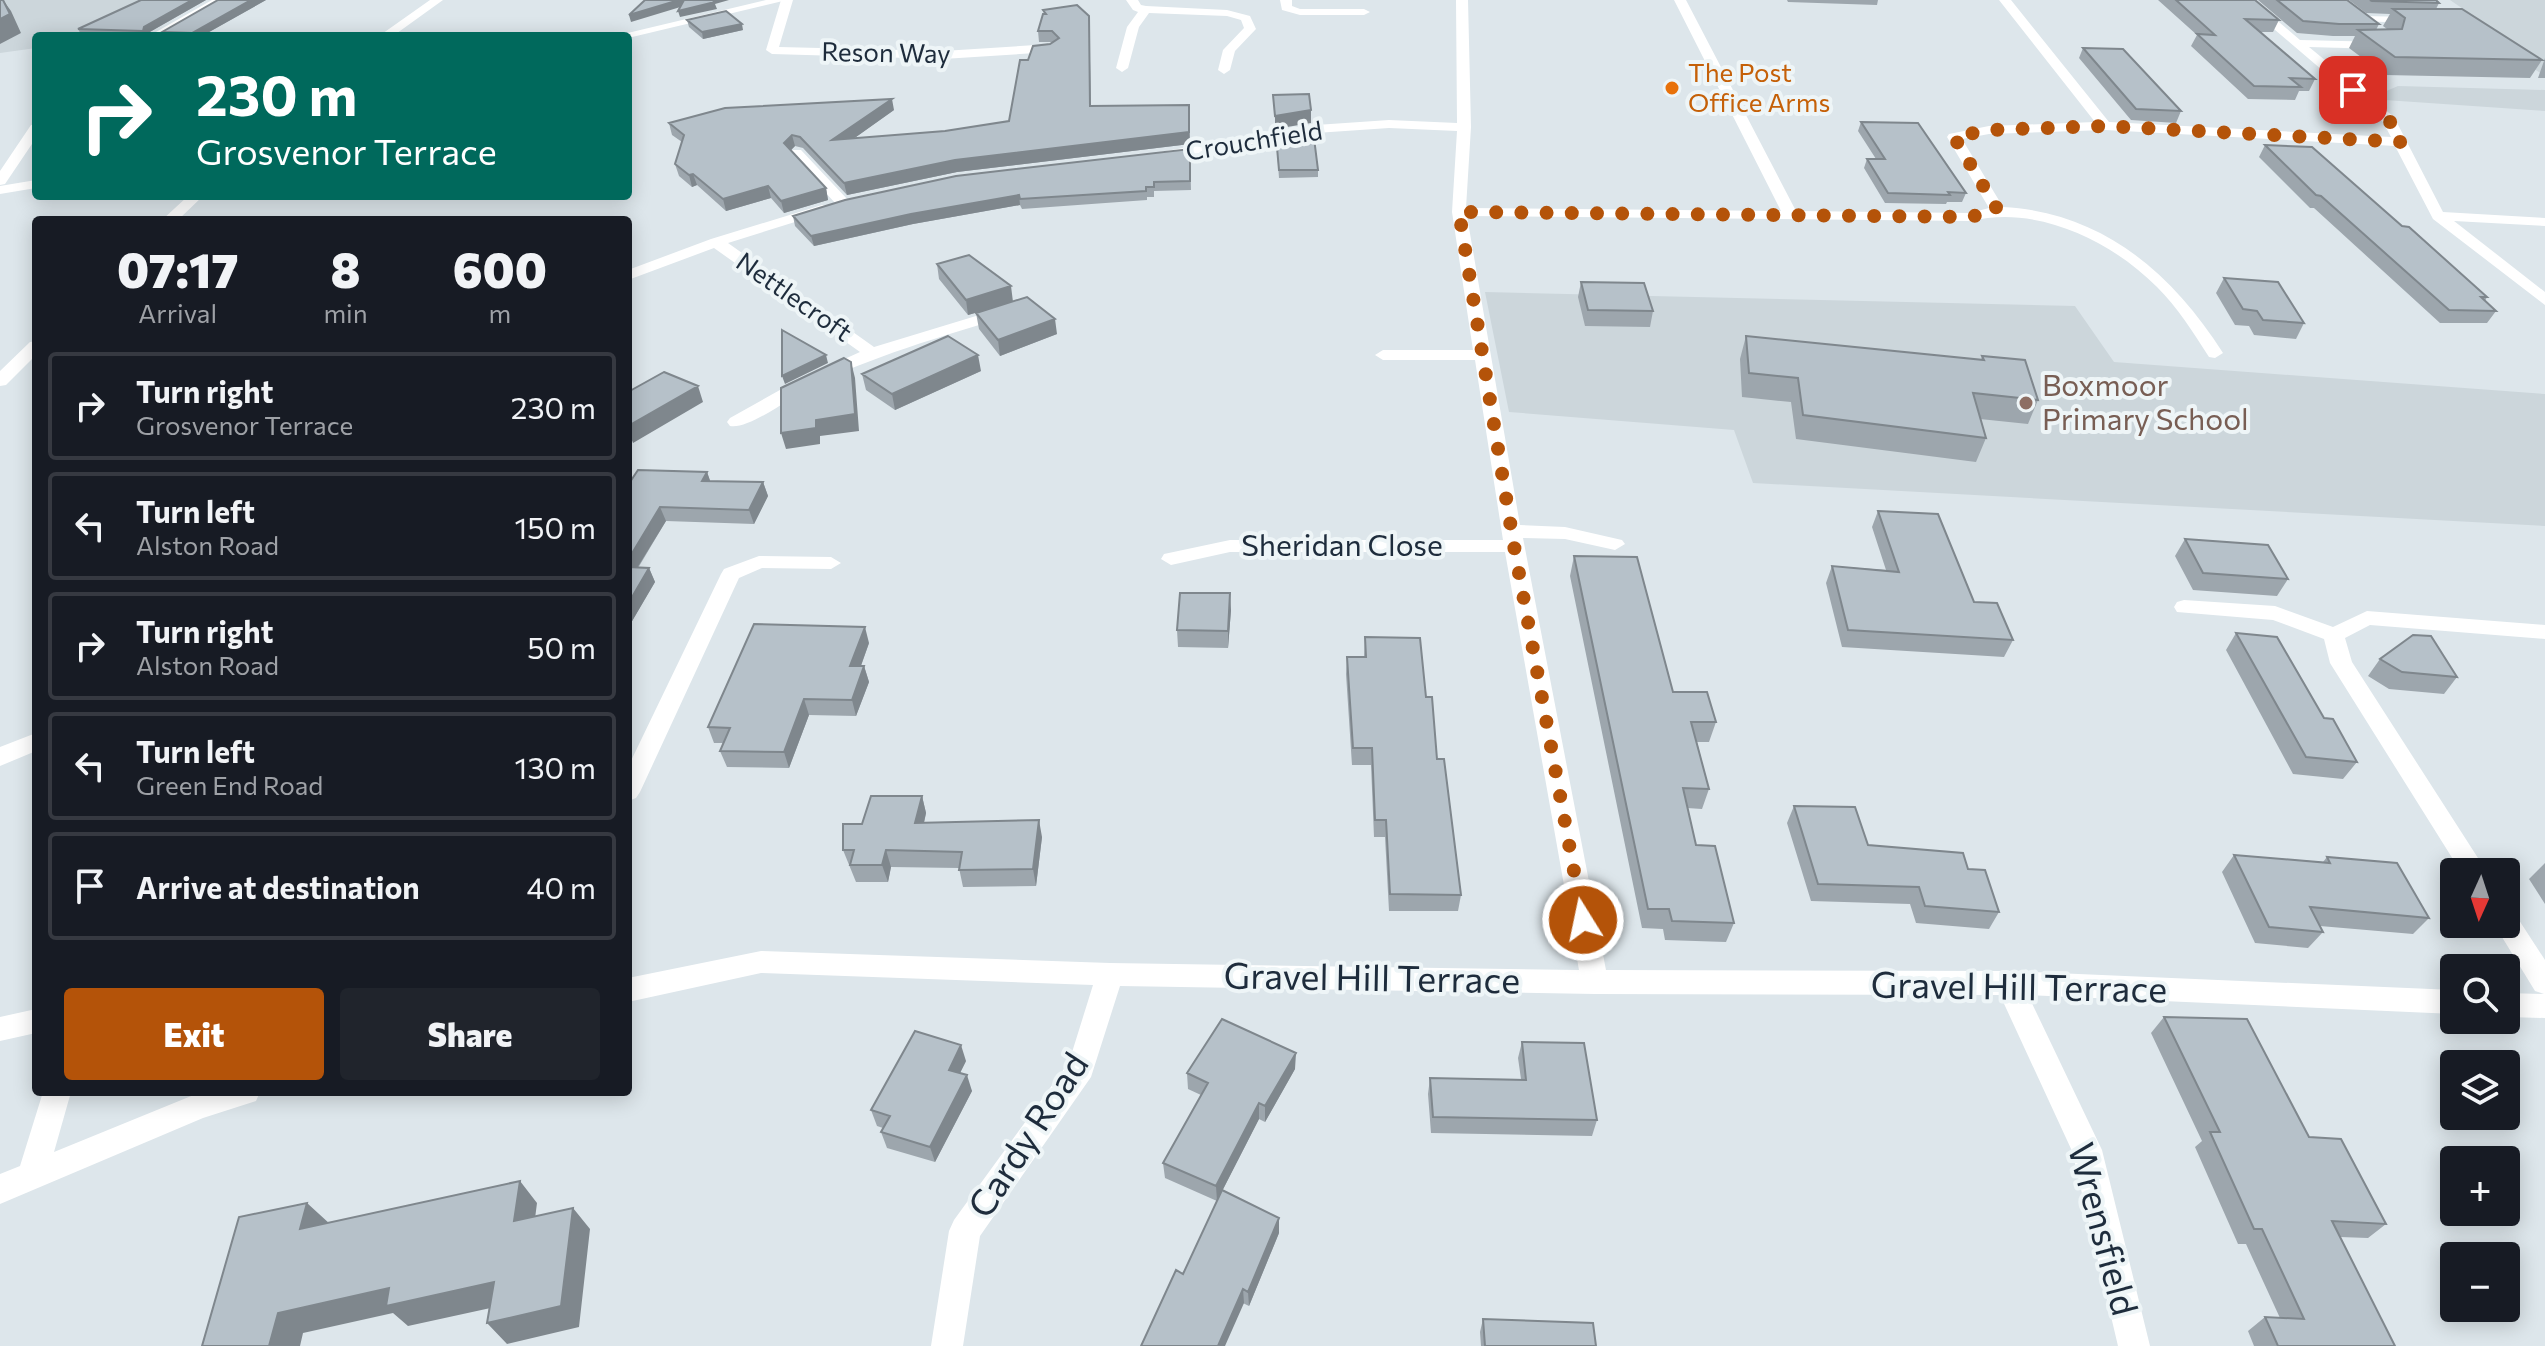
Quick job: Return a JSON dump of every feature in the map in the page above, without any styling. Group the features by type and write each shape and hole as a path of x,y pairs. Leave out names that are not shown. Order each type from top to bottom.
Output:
{"street":[{"path":"162,32 220,0"},
{"path":"391,32 437,0"},
{"path":"632,34 784,0"},
{"name":"Reson Way","path":"784,0 772,50 943,55 1051,48"},
{"path":"1132,0 1137,8 1227,13 1246,18 1250,29 1229,50 1224,70"},
{"path":"1286,0 1286,8 1300,12 1364,12"},
{"path":"1462,0 1464,127 1459,212 1513,539 1595,982"},
{"path":"1680,0 1791,216"},
{"path":"2005,0 2105,126"},
{"path":"2246,0 2389,120 2438,216 2545,300"},
{"path":"1122,68 1133,27 1146,9"},
{"path":"2297,43 2387,42 2389,39 2350,9"},
{"path":"2362,19 2422,20"},
{"name":"Crouchfield","path":"1145,158 1316,129 1389,124 1464,127"},
{"path":"1997,209 1954,137 1989,130 2105,126 2402,142"},
{"path":"0,181 32,134"},
{"path":"632,274 716,242 850,201 796,153"},
{"path":"0,190 32,185"},
{"path":"174,216 192,200"},
{"path":"1459,212 1971,217 1997,209 2074,224 2112,243 2149,272 2179,303 2215,353"},
{"path":"2438,216 2545,222"},
{"name":"Nettlecroft","path":"716,242 872,353"},
{"name":"Nettlecroft","path":"736,422 802,385 872,353 1025,306"},
{"path":"0,381 32,350"},
{"path":"1383,355 1483,355"},
{"name":"Sheridan Close","path":"1171,559 1230,546 1513,539 1565,533 1615,544"},
{"path":"632,784 731,574 759,562 831,563"},
{"path":"2184,607 2275,613 2334,635 2367,618 2545,632"},
{"path":"2334,635 2341,663 2465,858"},
{"path":"0,757 32,743"},
{"path":"2516,938 2545,983"},
{"name":"Gravel Hill Terrace","path":"632,989 761,962 1110,974 1595,982 2008,983 2440,1001"},
{"name":"Cardy Road","path":"947,1346 965,1231 1081,1068 1110,974"},
{"name":"Wrensfield","path":"2008,983 2087,1150 2134,1346"},
{"path":"2520,1005 2545,1006"},
{"path":"0,1029 32,1022"},
{"path":"33,1173 56,1096"},
{"path":"0,1189 207,1102 230,1096"}],"shaded area":[{"path":"0,0 142,0 80,32 32,32 32,49 0,53"},
{"path":"2450,0 2545,0 2545,76 2494,43 2494,30"},
{"path":"2398,86 2545,90 2545,111 2385,100 2384,92"},
{"name":"Boxmoor Primary School","path":"1485,292 2075,306 2114,362 2545,394 2545,526 1753,483 1734,430 1509,412"}],"building":[{"path":"0,0 3,0 10,14 0,19"},
{"path":"141,0 192,0 144,27 143,31 78,29"},
{"path":"218,0 251,0 194,32 162,32"},
{"path":"645,0 679,0 629,15"},
{"path":"684,0 712,0 715,2 678,11"},
{"path":"2176,0 2255,0 2279,20 2245,19 2315,79 2290,78 2301,87 2254,86 2197,34 2215,35"},
{"path":"2277,0 2347,0 2379,24 2303,21"},
{"path":"2436,0 2439,3 2372,1"},
{"path":"1077,5 1089,16 1090,106 1189,105 1189,132 955,160 844,183 800,137 792,135 784,143 826,188 781,201 768,186 723,199 693,174 689,175 675,164 684,135 669,123 725,108 892,99 832,140 945,131 1009,121 1020,60 1028,60 1033,46 1050,44 1059,38 1052,31 1038,31 1043,14 1046,14 1043,10"},
{"path":"2393,9 2462,9 2542,60 2395,57 2358,30 2402,29 2405,18"},
{"path":"726,11 742,24 702,32 687,20"},
{"path":"2083,48 2123,49 2181,111 2136,109"},
{"path":"1309,94 1311,110 1275,116 1273,95"},
{"path":"1861,122 1918,123 1966,193 1888,193 1867,159 1885,159"},
{"path":"1313,130 1318,170 1279,170 1276,136"},
{"path":"2265,145 2312,147 2402,226 2409,227 2487,297 2481,297 2496,311 2449,310 2321,196 2316,195"},
{"path":"1190,149 1190,181 1154,182 1154,187 1146,187 1146,191 1020,199 1019,195 811,236 793,216 845,200 956,176"},
{"path":"969,255 1011,286 966,300 937,264"},
{"path":"2224,278 2278,282 2304,323 2263,320 2257,311 2243,309"},
{"path":"1581,282 1644,283 1653,311 1588,310"},
{"path":"1027,297 1055,319 998,340 976,313"},
{"path":"782,330 826,355 782,376"},
{"path":"948,336 978,355 892,394 862,374"},
{"path":"1746,336 1984,360 1982,356 2025,360 2038,400 1973,393 1986,438 1803,415 1798,378 1749,373"},
{"path":"844,358 851,362 855,414 816,420 816,428 781,433 781,388"},
{"path":"664,372 698,386 632,424 632,390"},
{"path":"638,470 707,472 702,481 763,482 749,510 660,507 632,553 632,479"},
{"path":"1878,511 1938,514 1974,602 1997,603 2013,640 1848,630 1832,566 1899,572"},
{"path":"2185,539 2268,545 2288,579 2203,573"},
{"path":"1574,556 1637,557 1673,692 1707,692 1716,722 1691,722 1709,789 1683,788 1696,845 1715,846 1734,923 1672,921 1669,909 1648,909"},
{"path":"632,567 649,568 632,597"},
{"path":"1180,593 1230,593 1228,631 1177,630"},
{"path":"754,624 865,627 850,666 864,666 852,700 804,699 784,752 720,751 730,728 708,727"},
{"path":"2236,633 2277,637 2324,718 2333,719 2357,762 2306,757"},
{"path":"2413,635 2431,636 2457,677 2402,672 2380,659"},
{"path":"1365,637 1420,638 1426,697 1432,697 1437,759 1444,759 1461,895 1390,894 1386,820 1375,820 1372,748 1353,748 1347,657 1366,657"},
{"path":"871,796 922,796 915,823 1039,820 1033,869 959,870 962,852 886,850 882,865 850,865 854,850 843,850 843,824 862,824"},
{"path":"1794,806 1855,807 1868,845 1963,853 1968,869 1985,870 1999,912 1925,906 1919,887 1818,884"},
{"path":"2234,855 2330,863 2327,857 2397,863 2429,918 2310,907 2323,932 2269,927"},
{"path":"2164,1017 2247,1019 2309,1137 2341,1139 2386,1224 2332,1221 2395,1346 2278,1346 2265,1317 2304,1319 2262,1229 2254,1229 2210,1132 2220,1132"},
{"path":"1222,1019 1296,1053 1265,1106 1259,1103 1216,1186 1163,1163 1208,1083 1187,1073"},
{"path":"915,1031 961,1045 949,1070 967,1075 930,1147 881,1132 890,1116 871,1110"},
{"path":"1522,1042 1584,1043 1597,1120 1433,1117 1430,1078 1526,1080"},
{"path":"520,1181 514,1221 573,1208 561,1306 487,1323 494,1282 386,1306 389,1288 278,1313 269,1346 202,1346 239,1217 307,1203 300,1229"},
{"path":"1222,1190 1279,1218 1248,1292 1243,1289 1218,1346 1141,1346 1176,1270 1183,1274"},
{"path":"1483,1319 1593,1323 1596,1346 1485,1346"}],"place":[{"name":"The Post Office Arms","path":"1672,88"},
{"name":"Boxmoor Primary School","path":"2026,403"}],"route":[{"path":"1583,920 1514,546 1459,212 1971,217 1997,209 1954,137 1989,130 2105,126 2402,142 2389,120 2353,90"}]}
